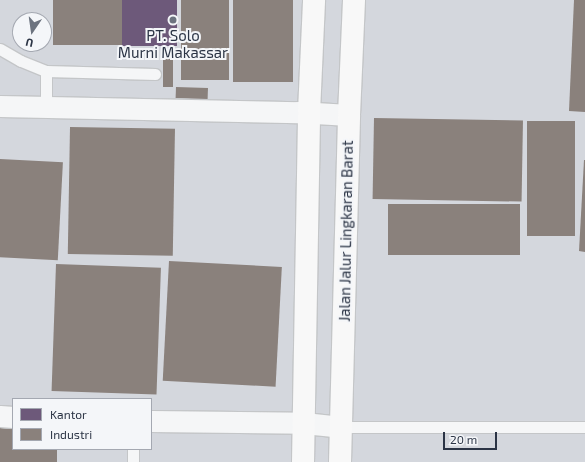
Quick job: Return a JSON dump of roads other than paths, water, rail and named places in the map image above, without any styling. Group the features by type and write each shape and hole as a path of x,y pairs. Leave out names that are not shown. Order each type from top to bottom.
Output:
{"main road":[{"path":"303,462 309,112 314,0"},
{"name":"Jalan Jalur Lingkaran Barat","path":"340,462 349,115 354,0"}],"street":[{"path":"0,106 309,112 349,115"},
{"path":"0,416 12,416"},
{"path":"152,421 304,423 341,427"}],"lane":[{"path":"0,49 21,62 46,71 155,74"},
{"path":"46,71 46,108"},
{"path":"341,427 585,427"},
{"path":"133,450 133,462"}],"place":[{"name":"PT. Solo Murni Makassar","path":"173,20"}]}
